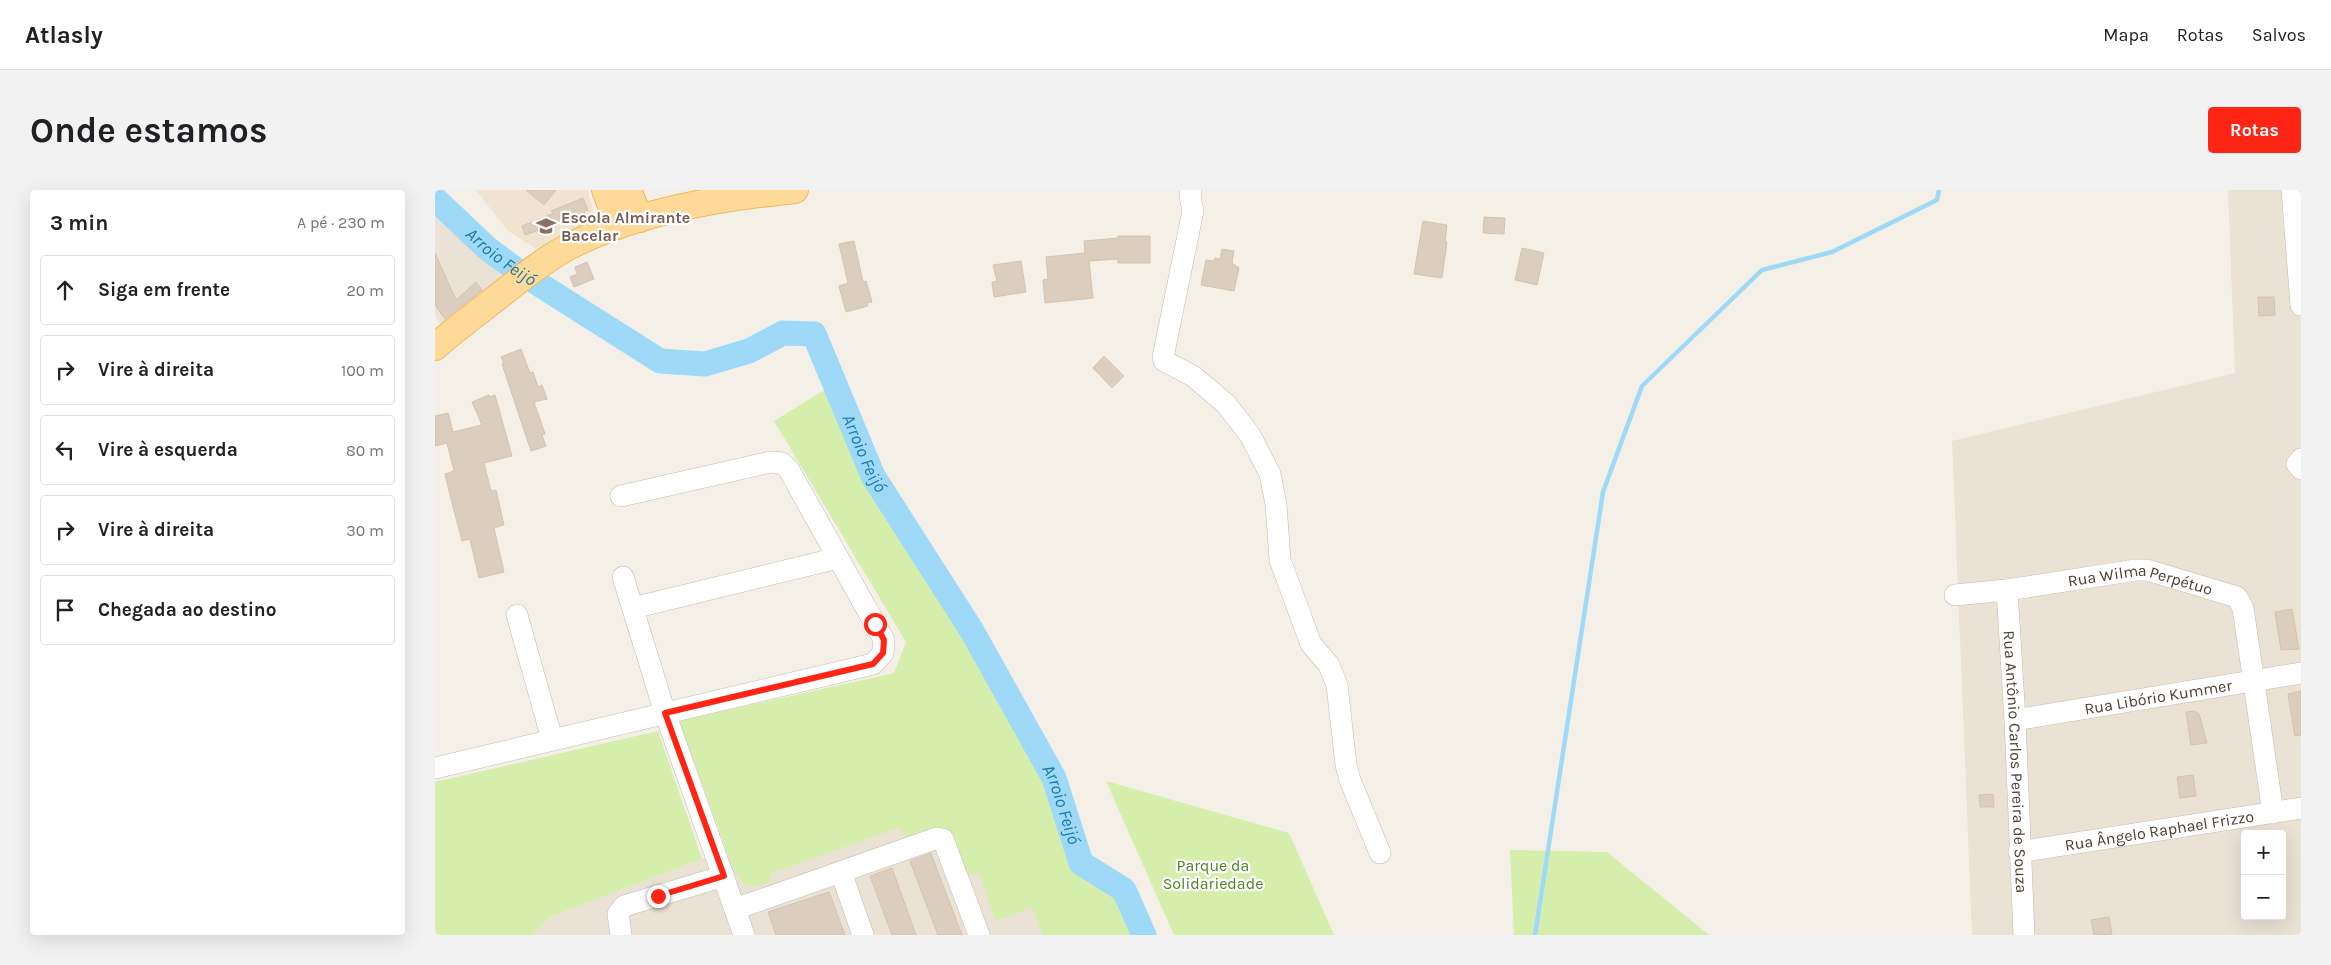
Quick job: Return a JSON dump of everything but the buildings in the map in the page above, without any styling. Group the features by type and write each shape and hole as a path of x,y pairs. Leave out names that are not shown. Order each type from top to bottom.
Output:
{"main road":[{"path":"605,190 629,222"},
{"path":"629,190 629,222"},
{"path":"438,337 567,248 629,222 740,193 795,190"}],"street":[{"path":"1188,192 1193,211 1164,361 1193,376 1226,404 1250,435 1271,474 1280,560 1311,644 1329,665 1337,685 1348,772 1380,853"},
{"path":"2295,195 2301,305"},
{"path":"436,764 552,739 873,664 883,653 884,640 789,470 782,463 771,462 621,496"},
{"path":"633,608 838,558"},
{"name":"Rua Wilma Perpétuo","path":"1955,595 2007,590 2141,570 2237,597 2243,608 2255,682"},
{"path":"623,577 665,713 744,935"},
{"name":"Rua Antônio Carlos Pereira de Souza","path":"2007,590 2015,720 2023,935"},
{"path":"517,615 552,739"},
{"name":"Rua Libório Kummer","path":"2015,720 2301,673"},
{"path":"2255,682 2273,813"},
{"name":"Rua Ângelo Raphael Frizzo","path":"2019,852 2301,808"},
{"path":"735,909 937,838 943,839 979,935"},
{"path":"841,872 863,935"},
{"path":"621,935 618,914 624,906 724,876"}],"shaded area":[{"name":"Escola Almirante Bacelar","path":"476,190 588,190 596,221 542,253 507,230"},
{"path":"2228,190 2301,190 2301,935 1972,935 1952,441 2235,373"},
{"path":"435,217 503,277 440,325 435,315"},
{"path":"971,777 1033,907 1043,935 533,935 552,916 702,859 726,847"}],"green space":[{"path":"831,386 868,478 989,675 1046,777 1075,864 1119,893 1136,935 1043,935 1032,907 996,921 979,873 968,876 939,829 905,837 900,827 769,874 772,881 752,887 743,883 733,868 679,721 894,673 906,642 774,421"},
{"path":"658,731 702,859 552,916 533,935 435,935 435,782"},
{"name":"Parque da Solidariedade","path":"1106,781 1289,833 1334,935 1174,935"},
{"path":"1510,850 1607,852 1709,935 1514,935"}],"waterway":[{"path":"1535,935 1603,492 1642,386 1762,270 1832,252 1937,200 1939,190"},
{"name":"Arroio Feijó","path":"435,199 488,249 515,269 660,361 705,364 749,351 783,333 814,334 873,476 972,631 1054,778 1081,863 1124,890 1144,935"}],"place":[{"name":"Escola Almirante Bacelar","path":"546,226"}],"route":[{"path":"658,896 724,876 665,713 873,664 883,653 884,640 875,624"}]}
